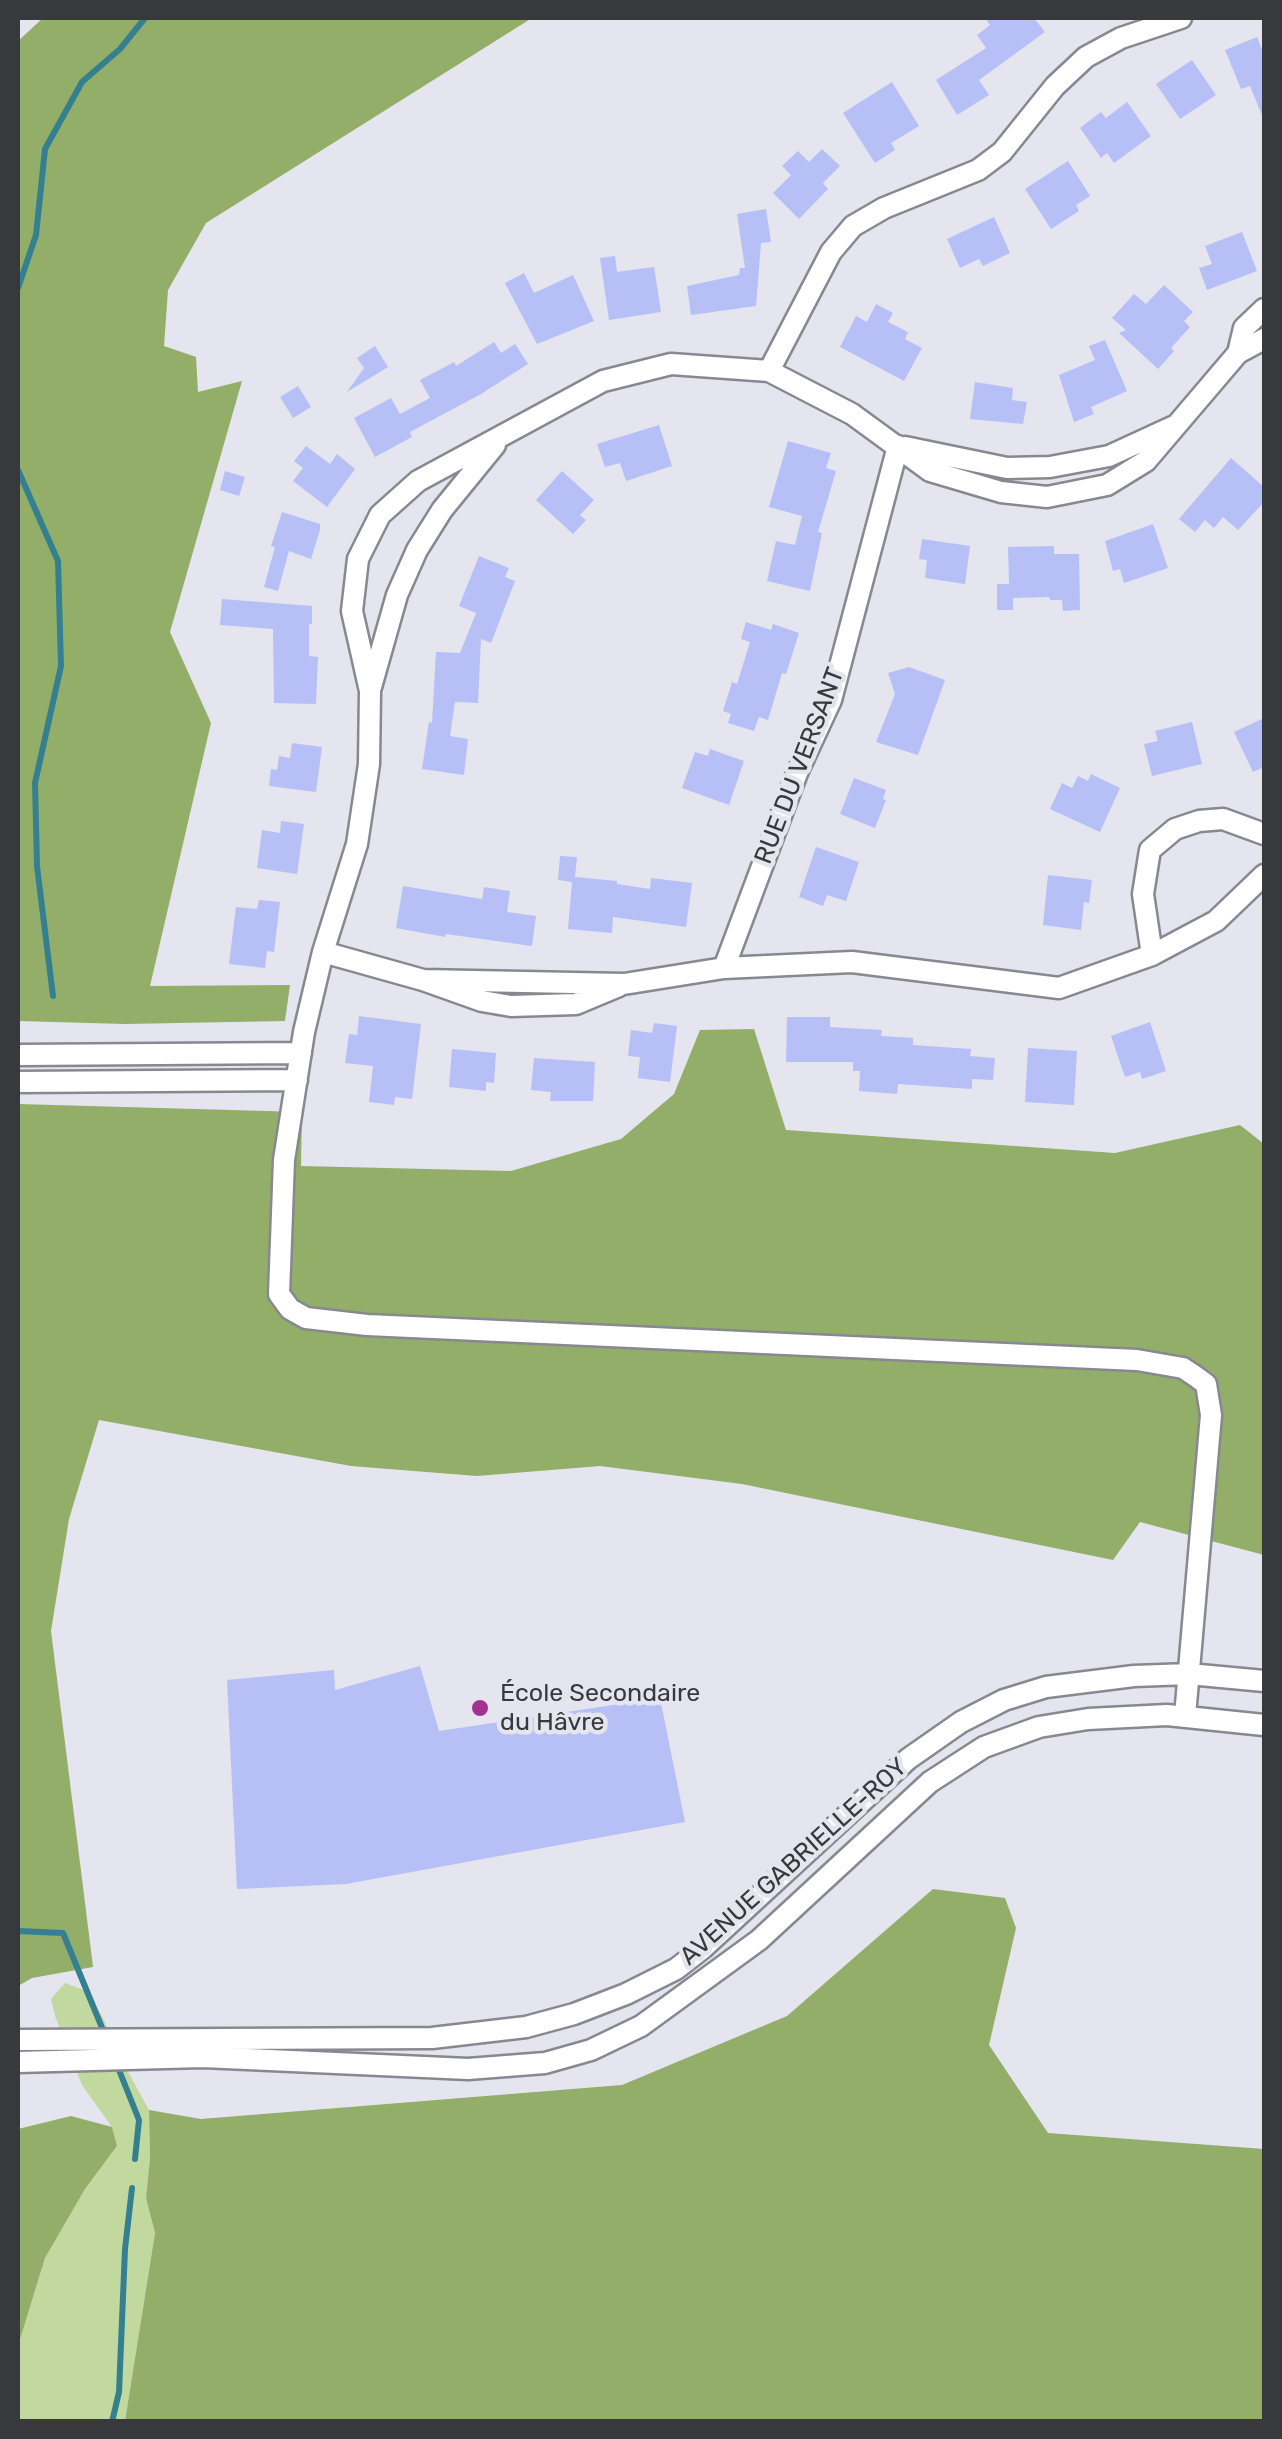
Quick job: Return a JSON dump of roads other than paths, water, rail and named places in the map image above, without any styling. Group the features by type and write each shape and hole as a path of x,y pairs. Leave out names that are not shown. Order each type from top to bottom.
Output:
{"street":[{"path":"768,371 831,252 853,226 884,208 978,170 1002,152 1086,56 1121,38 1181,18"},
{"path":"1238,353 1244,328 1264,309"},
{"path":"1185,1716 1211,1415 1206,1384 1196,1376 1183,1368 1138,1360 367,1325 306,1318 290,1309 279,1294 284,1160 301,1053 323,952 357,844 370,764 370,692 352,610 358,560 380,514 418,480 602,381 671,364 768,371 852,414 930,471 1000,492 1048,497 1107,485 1146,461 1238,353 1264,339"},
{"path":"898,446 1007,468 1050,467 1109,456 1182,423"},
{"path":"370,692 397,594 416,550 442,510 503,436"},
{"name":"RUE DU VERSANT","path":"724,968 797,773 831,700 898,446"},
{"path":"1152,955 1142,894 1150,850 1174,828 1199,820 1223,818 1264,834"},
{"path":"323,952 423,980 624,984 724,968 852,962 1058,988 1152,955 1216,921 1264,875"},
{"path":"18,1055 301,1053"},
{"path":"18,1082 297,1080"},
{"name":"AVENUE GABRIELLE-ROY","path":"18,2040 48,2050 462,2036 526,2027 574,2014 626,1994 676,1968 703,1948 908,1759 961,1722 1004,1700 1091,1679 1188,1674 1264,1682"},
{"name":"AVENUE GABRIELLE-ROY","path":"146,2048 468,2069 545,2062 591,2050 641,2026 758,1940 930,1782 984,1746 1061,1722 1185,1716 1264,1725"},
{"name":"AVENUE GABRIELLE-ROY","path":"18,2062 48,2050"}],"waterway":[{"path":"18,288 36,235 45,149 82,82 120,49 145,18"},
{"path":"18,470 58,561 61,666 35,783 37,866 53,996"},
{"path":"18,1931 63,1933 105,2035"},
{"path":"117,2065 139,2120 135,2159"},
{"path":"112,2422 119,2392 125,2249 132,2188"}],"place":[{"name":"École Secondaire du Hâvre","path":"480,1708"}]}
